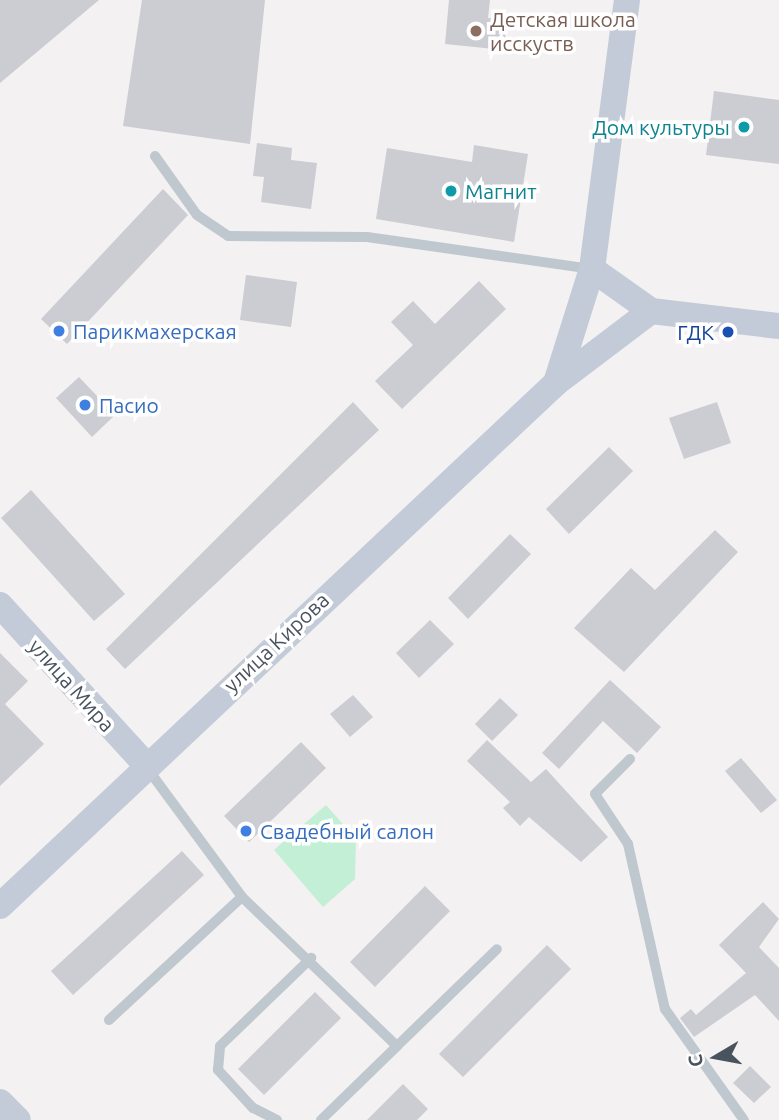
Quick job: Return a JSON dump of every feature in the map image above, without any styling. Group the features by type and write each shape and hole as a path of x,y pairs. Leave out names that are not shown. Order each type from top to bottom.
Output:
{"street":[{"path":"556,383 592,269 627,0"},
{"path":"592,269 650,310 779,326"},
{"name":"улица Кирова","path":"0,906 145,764 556,383 650,310"},
{"name":"улица Мира","path":"0,605 145,764"},
{"path":"0,1102 18,1120"}],"lane":[{"path":"155,156 197,215 228,236 366,237 592,269"},
{"path":"630,759 595,794 628,844 665,1009 744,1120"},
{"path":"145,764 242,897 311,958 397,1046"},
{"path":"109,1020 242,897"},
{"path":"321,1120 497,949"},
{"path":"277,1120 260,1117 218,1070 220,1046 311,958"}],"green space":[{"path":"326,805 356,839 355,879 323,907 274,850"}],"building":[{"path":"0,0 99,0 0,83"},
{"path":"142,0 265,0 250,144 123,126"},
{"name":"Детская школа исскуств","path":"449,0 490,0 488,18 507,19 504,50 445,44"},
{"name":"Дом культуры","path":"714,91 779,100 779,164 706,155"},
{"path":"257,143 292,148 291,160 317,163 311,209 261,202 264,177 253,176"},
{"name":"Магнит","path":"474,145 528,154 514,242 376,219 387,148 472,162"},
{"path":"163,189 188,215 67,344 41,319"},
{"path":"246,275 297,282 291,327 240,320"},
{"path":"479,281 506,309 402,409 375,381 413,345 391,322 413,301 435,324"},
{"path":"79,377 115,415 92,437 56,398"},
{"path":"353,402 379,430 125,669 106,649"},
{"path":"717,402 731,443 684,459 669,418"},
{"path":"609,447 633,471 569,534 546,509"},
{"path":"31,490 125,594 94,621 1,518"},
{"path":"715,530 738,552 624,672 574,628 631,568 655,590"},
{"path":"510,534 531,554 468,619 448,598"},
{"path":"430,620 454,644 419,678 396,653"},
{"path":"0,653 28,681 5,704 44,744 0,786"},
{"path":"610,680 661,727 637,753 603,721 559,769 542,753"},
{"path":"353,695 373,717 350,737 330,714"},
{"path":"500,698 518,715 492,741 475,724"},
{"path":"487,740 531,782 546,769 608,837 581,862 529,817 520,826 503,808 510,802 467,761"},
{"path":"301,742 326,768 249,842 224,816"},
{"path":"741,758 777,800 761,813 725,771"},
{"path":"182,851 204,875 73,995 51,971"},
{"path":"425,886 450,911 375,987 350,962"},
{"path":"763,902 779,919 759,947 779,968 779,1021 755,995 694,1037 680,1018 691,1009 696,1015 746,973 719,945"},
{"path":"547,945 571,969 463,1077 439,1054"},
{"path":"315,992 341,1018 264,1095 238,1069"},
{"path":"750,1066 771,1087 754,1103 733,1083"},
{"path":"403,1084 428,1109 417,1120 367,1120"}],"place":[{"name":"Детская школа исскуств","path":"476,31"},
{"name":"Дом культуры","path":"744,127"},
{"name":"Магнит","path":"451,191"},
{"name":"Парикмахерская","path":"59,331"},
{"name":"ГДК","path":"728,332"},
{"name":"Пасио","path":"85,405"},
{"name":"Свадебный салон","path":"246,831"}]}
